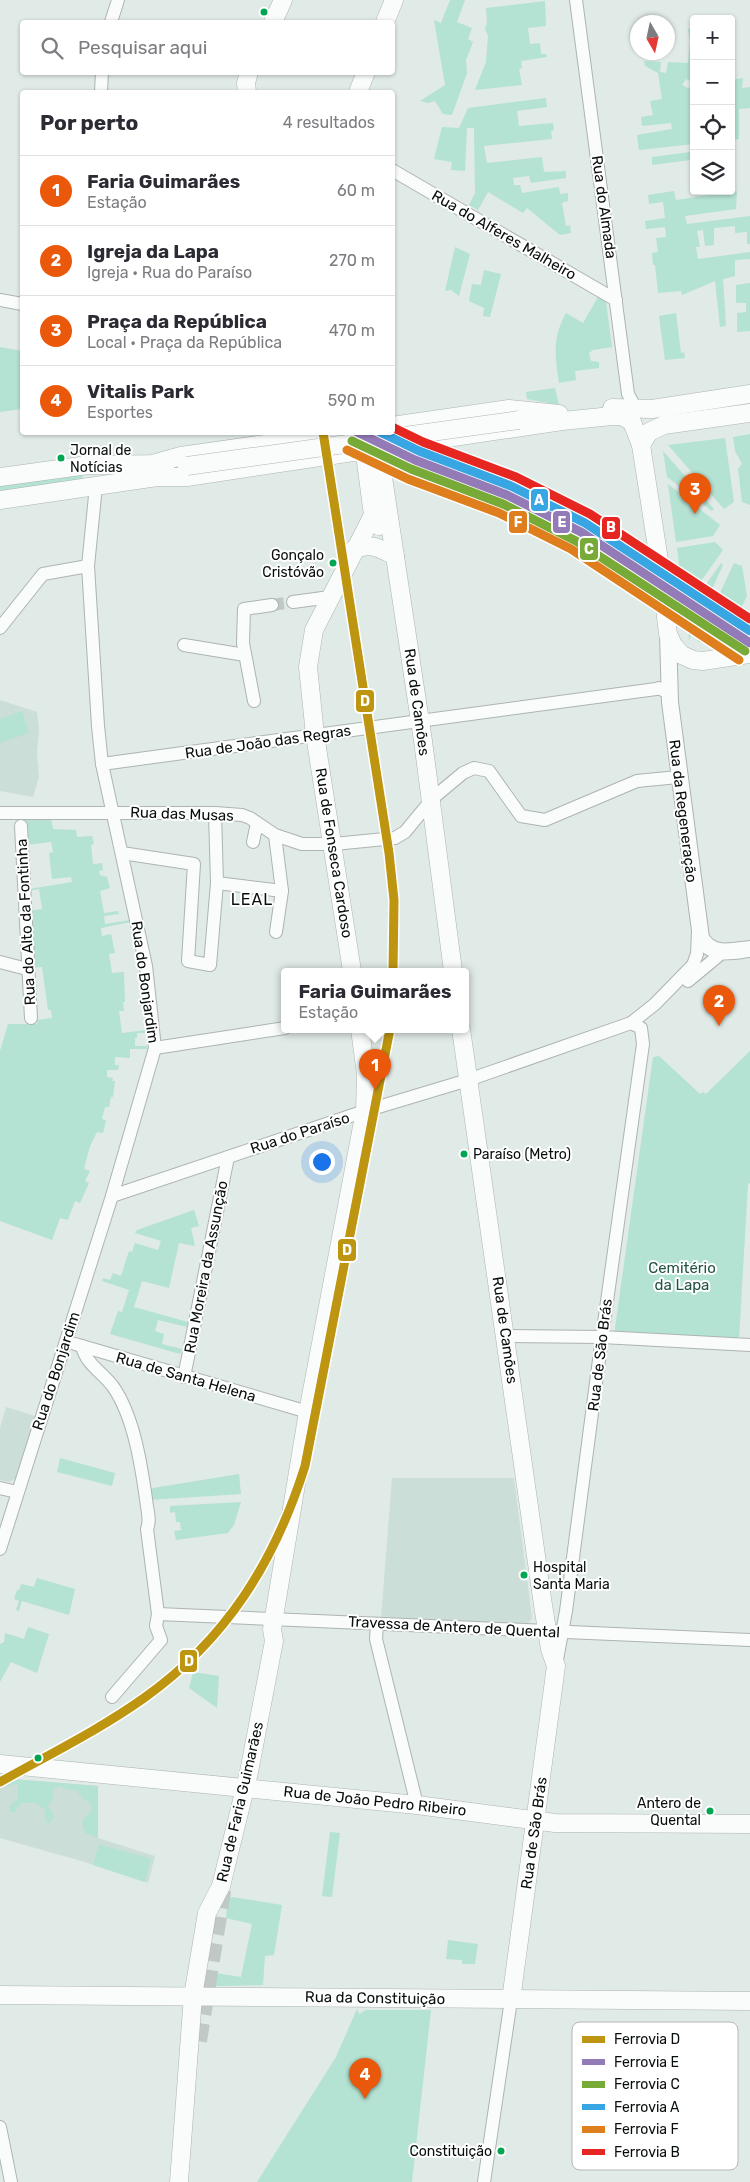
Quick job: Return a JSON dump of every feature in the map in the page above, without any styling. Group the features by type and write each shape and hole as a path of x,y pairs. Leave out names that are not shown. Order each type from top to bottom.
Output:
{"main road":[{"path":"274,20 283,0"},
{"path":"386,20 394,0"},
{"path":"247,90 248,75"},
{"path":"359,90 365,75"},
{"path":"0,477 88,465 157,470 187,477 319,457 373,444 425,442 615,408 640,409 750,394"},
{"path":"395,426 509,408 533,409 560,418"},
{"path":"641,445 649,432 664,425 750,412"},
{"path":"0,500 96,486 157,470 520,420 619,416 629,419 635,427 641,445 657,544 668,634 676,650 688,658 703,660 750,654"},
{"path":"423,421 414,430 415,436 425,442"},
{"path":"157,470 181,456 329,435"},
{"path":"316,437 324,443 324,449 319,457"},
{"name":"Rua de Camões","path":"373,444 373,515"},
{"name":"Rua de Camões","path":"373,444 394,553 420,722 453,968"},
{"path":"373,515 394,553"},
{"name":"Rua de Fonseca Cardoso","path":"352,968 334,844 315,735 308,667 314,630 353,550 373,515"},
{"path":"353,550 365,545 372,545 394,553"},
{"path":"361,1033 366,1074 365,1111"},
{"name":"Rua de Camões","path":"462,1033 506,1336 555,1631"},
{"name":"Rua de Faria Guimarães","path":"179,2182 193,1996 207,1913 221,1886 245,1787 274,1641 273,1624 308,1412 365,1111"},
{"name":"Rua de Faria Guimarães","path":"244,1756 266,1638 273,1624"},
{"name":"Rua de São Brás","path":"511,2000 556,1666 555,1631"},
{"name":"Rua de João Pedro Ribeiro","path":"0,1764 417,1804 536,1821 750,1824"},
{"name":"Rua da Constituição","path":"0,1995 750,2001"},
{"path":"188,2182 198,2042"}],"street":[{"path":"112,20 118,0"},
{"name":"Rua do Almada","path":"576,0 628,394 634,405 640,409"},
{"path":"101,90 102,75"},
{"name":"Rua do Alferes Malheiro","path":"395,172 616,300"},
{"path":"0,300 20,304"},
{"name":"Rua do Bonjardim","path":"0,1549 112,1196 155,1048 146,966 102,764 93,672 88,566 96,486"},
{"path":"0,628 43,574 88,566"},
{"path":"293,602 330,597"},
{"path":"254,701 243,643 244,609 272,605"},
{"name":"Rua da Regeneração","path":"668,634 670,694 678,777 698,927"},
{"path":"184,645 245,655"},
{"name":"Rua de João das Regras","path":"102,764 659,688 670,694"},
{"name":"Rua das Musas","path":"0,813 215,813 242,816 275,835 302,844 334,844 395,838 405,832 440,792 463,773 474,768 483,768 489,771 521,816 545,820 637,781 678,777"},
{"path":"122,852 194,864 188,961 210,965 217,882 215,813"},
{"path":"253,842 257,823"},
{"name":"Rua do Alto da Fontinha","path":"21,826 31,1018"},
{"path":"275,835 282,891 276,932"},
{"path":"217,882 282,891"},
{"path":"698,927 704,944 708,948 723,952 750,949"},
{"name":"Rua do Paraíso","path":"112,1196 365,1111 468,1080 631,1023 662,998 693,965 698,945 698,927"},
{"path":"643,1044 649,1021 656,1010 704,966 723,952"},
{"path":"0,962 27,969"},
{"path":"631,1023 641,1028 643,1044"},
{"path":"155,1048 281,1029"},
{"name":"Rua de São Brás","path":"555,1631 602,1337 643,1044"},
{"name":"Rua Moreira da Assunção","path":"184,1377 228,1157"},
{"path":"506,1336 602,1337 750,1345"},
{"name":"Rua de Santa Helena","path":"66,1341 308,1412"},
{"path":"82,1346 88,1361 113,1386 128,1417 145,1483 150,1522 147,1529 158,1614 156,1626 161,1640 112,1697"},
{"path":"0,1488 17,1492"},
{"name":"Travessa de Antero de Quental","path":"158,1614 273,1624 377,1624 750,1640"},
{"path":"377,1624 376,1639 417,1804"},
{"path":"484,2182 511,2000"},
{"path":"0,2127 11,2182"}],"shaded area":[{"path":"0,700 37,712 39,777 33,797 0,791"},
{"path":"6,1407 35,1416 17,1478 9,1482 0,1480 0,1428"},
{"path":"392,1478 514,1478 532,1618 527,1625 381,1618"},
{"path":"0,1778 98,1786 98,1838 155,1856 148,1883 85,1862 0,1838"}],"green space":[{"path":"450,0 465,0 457,22 472,28 468,39 473,42 466,60 467,73 452,115 443,114 435,101 428,103 420,101 445,85 434,20 441,23"},
{"path":"545,1 546,26 528,28 530,44 540,43 541,54 546,54 547,57 521,61 522,68 519,69 522,85 475,90 486,62 488,36 485,29 487,23 486,8"},
{"path":"690,41 690,81 686,79 682,85 690,88 690,144 639,150 637,135 672,129 671,123 642,126 641,117 653,115 650,101 662,99 658,73 645,66 644,61 661,62 660,72 666,73 668,62 688,63"},
{"path":"743,78 742,88 750,87 750,108 739,109 739,139 735,140 735,105 735,79"},
{"path":"546,98 547,107 517,111 519,126 553,123 552,139 484,146 487,163 542,157 544,172 566,171 566,178 531,183 529,176 513,178 514,185 520,185 522,193 559,187 560,194 568,193 568,201 562,203 566,226 570,225 571,233 560,235 527,208 523,213 488,192 478,210 469,205 475,193 474,128 467,128 465,171 451,170 452,162 434,159 442,127 459,128 468,108"},
{"path":"690,152 690,160 652,165 652,157"},
{"path":"674,191 676,200 710,195 735,195 735,191 737,191 736,209 685,216 687,224 750,216 750,244 747,244 747,232 735,233 735,226 714,228 714,245 705,246 703,230 697,231 700,247 696,247 698,259 750,252 750,259 735,260 735,276 723,279 726,326 720,327 715,281 682,295 681,291 658,293 652,253 658,252 656,238 666,237 665,227 646,229 645,221 665,218 663,202 649,204 648,195"},
{"path":"455,247 470,254 459,296 451,290 445,291"},
{"path":"484,270 501,274 490,317 483,316 484,308 469,301 472,284 481,285"},
{"path":"750,283 750,331 737,332 737,313 746,312 746,303 736,303 736,285"},
{"path":"598,297 606,302 612,347 593,350 589,353 591,361 599,362 599,368 575,371 576,380 559,383 556,347 558,331 566,313 583,323"},
{"path":"676,313 681,353 684,352 685,358 665,360 659,316"},
{"path":"0,347 20,351 20,409 0,412"},
{"path":"555,388 559,405 527,399 526,392"},
{"path":"750,434 750,505 742,502 738,469 742,464 735,451 733,437"},
{"path":"725,438 734,502 724,509 668,445"},
{"path":"663,451 714,509 712,511 667,477"},
{"path":"83,474 81,483 0,494 0,485"},
{"path":"668,484 720,525 713,536 676,542"},
{"path":"715,542 723,550 684,605 677,548"},
{"path":"721,563 723,565 689,640 686,613"},
{"path":"734,563 742,566 747,596 739,612 744,615 734,636 697,642"},
{"path":"22,711 29,733 0,743 0,719"},
{"path":"24,818 51,819 53,829 76,830 77,837 92,836 94,844 91,845 93,864 102,863 103,870 99,871 100,875 107,877 110,888 100,891 104,913 118,911 119,914 104,916 105,924 130,920 131,922 101,928 102,936 111,934 115,953 109,954 112,973 124,972 124,1011 119,1011 122,1033 147,1030 147,1033 137,1033 135,1046 147,1046 147,1049 130,1049 130,1058 115,1057 115,1065 119,1065 118,1070 107,1070 107,1077 113,1078 112,1081 115,1081 113,1097 111,1097 109,1107 105,1107 102,1119 106,1120 103,1133 97,1132 90,1146 84,1169 90,1171 85,1181 89,1183 80,1203 75,1201 68,1220 60,1218 52,1240 0,1221 0,1051 8,1024 37,1024 37,1020 52,1018 51,1010 48,1010 42,967 31,968 29,911 42,909 39,889 29,891 29,889 72,882 71,877 52,879 49,853 53,852 51,842 26,845"},
{"name":"Cemitério da Lapa","path":"750,1051 750,1183 748,1184 739,1339 614,1335 653,1057 659,1056 700,1094 703,1092 706,1094"},
{"path":"194,1210 199,1226 191,1228 195,1246 179,1243 169,1288 142,1281 134,1307 188,1322 187,1327 158,1320 155,1331 164,1334 162,1344 182,1349 180,1354 110,1334 118,1311 122,1312 129,1290 102,1281 103,1278 110,1280 113,1273 121,1276 129,1251 132,1252 135,1243 158,1250 161,1241 135,1233 137,1230"},
{"path":"60,1458 115,1473 112,1486 57,1472"},
{"path":"239,1474 241,1494 149,1500 147,1489"},
{"path":"241,1502 234,1525 228,1533 176,1540 174,1531 181,1530 180,1522 176,1522 175,1512 170,1513 170,1506"},
{"path":"37,1578 75,1589 69,1615 22,1601 19,1611 16,1610 19,1601 14,1599 17,1590 19,1590 21,1584 34,1587"},
{"path":"28,1627 49,1634 37,1673 11,1662 0,1682 0,1644 4,1642 5,1633 24,1639"},
{"path":"193,1672 219,1676 217,1708 189,1688"},
{"path":"0,1778 98,1786 98,1838 85,1833 82,1822 92,1811 90,1802 84,1800 76,1790 69,1790 59,1786 53,1790 53,1798 48,1806 54,1816 50,1823 45,1822 45,1810 36,1803 21,1803 14,1813 9,1811 11,1804 18,1799 19,1783 9,1786 0,1783"},
{"path":"330,1832 340,1833 332,1897 322,1896"},
{"path":"99,1844 151,1859 145,1882 93,1865"},
{"path":"232,1897 282,1905 274,1955 265,1956 263,1985 215,1986 212,1983 215,1973 241,1977 252,1924 226,1918 228,1899"},
{"path":"448,1940 478,1944 475,1964 462,1964 462,1960 446,1959"},
{"path":"357,2009 359,2014 366,2010 431,2010 412,2182 257,2182 336,2057"}],"tunnel":[{"path":"272,605 293,602"},
{"path":"198,2041 223,1885"}],"rail line":[{"name":"B","path":"395,428 423,442 516,477 590,514 750,619"},
{"name":"D","path":"323,435 389,853 394,900 393,968"},
{"name":"E","path":"363,435 415,460 507,495 581,532 750,643"},
{"name":"A","path":"386,435 419,451 511,486 585,523 750,631"},
{"name":"C","path":"352,441 411,469 503,504 576,541 745,651"},
{"name":"F","path":"347,450 408,479 499,513 571,549 739,660"},
{"name":"D","path":"0,1782 109,1721 174,1675 224,1624 263,1566 293,1501 305,1466 389,1033"}],"place":[{"name":"Jornal de Notícias","path":"61,458"},
{"name":"Praça da República","path":"695,514"},
{"name":"Gonçalo Cristóvão","path":"333,563"},
{"name":"Igreja da Lapa","path":"719,1026"},
{"name":"Faria Guimarães","path":"375,1090"},
{"name":"Paraíso (Metro)","path":"464,1154"},
{"name":"Hospital Santa Maria","path":"524,1575"},
{"name":"Antero de Quental","path":"710,1811"},
{"name":"Vitalis Park","path":"365,2099"},
{"name":"Constituição","path":"501,2151"}],"district":[{"name":"LEAL","path":"252,899"}]}
